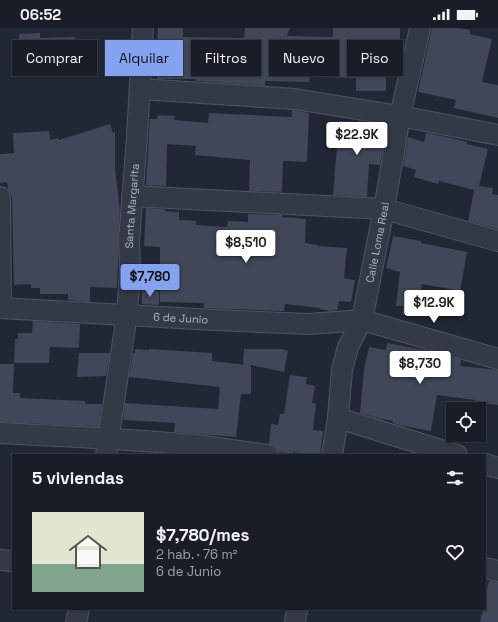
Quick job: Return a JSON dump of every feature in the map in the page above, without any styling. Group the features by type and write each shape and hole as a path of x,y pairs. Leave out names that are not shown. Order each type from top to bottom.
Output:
{"street":[{"name":"Santa Margarita","path":"108,447 127,314 130,270 129,240 143,28"},
{"name":"Calle Loma Real","path":"332,454 338,418 342,370 348,347 362,320 384,209 400,116 420,28"},
{"path":"140,89 295,99 400,116 498,135"},
{"path":"132,196 384,209 498,242"},
{"path":"0,197 0,308"},
{"name":"6 de Junio","path":"0,308 309,324 362,320"},
{"path":"362,320 498,359"},
{"path":"338,418 454,454"},
{"path":"0,433 108,447 204,446 261,454"},
{"path":"486,464 498,468"},
{"path":"0,560 12,561"},
{"path":"486,568 498,571"},
{"path":"76,622 79,610"},
{"path":"295,622 297,610"}],"building":[{"path":"158,28 183,28 183,37 244,38 245,28 290,28 287,36 333,37 333,28 400,28 400,40 347,40 347,76 386,76 386,91 356,91 356,78 310,77 309,82 265,81 265,86 196,81 196,79 157,79 157,76 183,76 183,40 157,40"},
{"path":"432,28 459,28 470,30 470,34 492,39 482,82 498,85 498,118 454,108 456,100 418,92"},
{"path":"40,33 40,38 75,37 75,40 19,40 19,34"},
{"path":"292,110 309,113 307,162 283,161 282,192 249,191 250,160 195,155 196,146 167,144 166,186 146,185 150,119 157,119 158,115 175,116 174,120 208,123 209,113 292,117"},
{"path":"339,121 357,121 387,126 380,165 369,164 367,197 333,195"},
{"path":"110,124 113,133 115,132 115,168 120,211 117,288 90,287 90,302 68,300 68,294 40,294 40,288 31,288 31,284 14,285 12,197 8,189 7,182 0,183 0,154 14,153 13,133 49,131 50,140 58,138 59,140"},
{"path":"426,133 467,142 467,144 488,149 479,186 493,188 492,194 498,195 498,229 468,221 474,190 439,181 438,184 414,177 416,170 403,166 408,137 424,142"},
{"path":"146,208 165,209 164,211 179,212 179,220 196,221 196,225 227,227 228,221 248,222 248,214 282,215 282,217 306,219 305,243 318,246 347,248 344,278 355,280 351,302 339,301 337,310 330,311 320,308 285,304 284,311 204,308 204,303 160,302 160,247 144,246"},
{"path":"393,236 467,252 460,291 422,284 418,316 402,314 403,306 396,306 400,272 386,268"},
{"path":"142,290 159,291 159,305 142,304"},
{"path":"33,321 80,324 79,348 50,347 49,363 14,363 15,339 18,339 18,333 32,333"},
{"path":"387,343 425,350 427,352 461,360 460,366 498,370 498,405 486,403 486,402 475,402 475,400 437,395 431,431 399,425 393,423 393,421 360,413 364,370 369,347 386,350"},
{"path":"135,349 212,353 212,361 246,365 243,364 244,349 281,349 288,351 284,372 251,365 251,394 241,394 236,437 174,432 175,423 123,420 125,403 218,409 220,387 129,377"},
{"path":"79,353 110,353 106,376 77,377"},
{"path":"0,364 14,364 13,393 20,393 20,398 85,401 85,404 102,404 99,427 0,422"},
{"path":"290,375 307,377 306,384 315,386 312,403 316,403 313,430 323,431 320,454 293,452 293,454 279,452 275,446 269,444 271,424 278,425 280,414 284,414"},
{"path":"489,581 498,582 498,622 480,622 483,610 486,610 486,594"}]}
